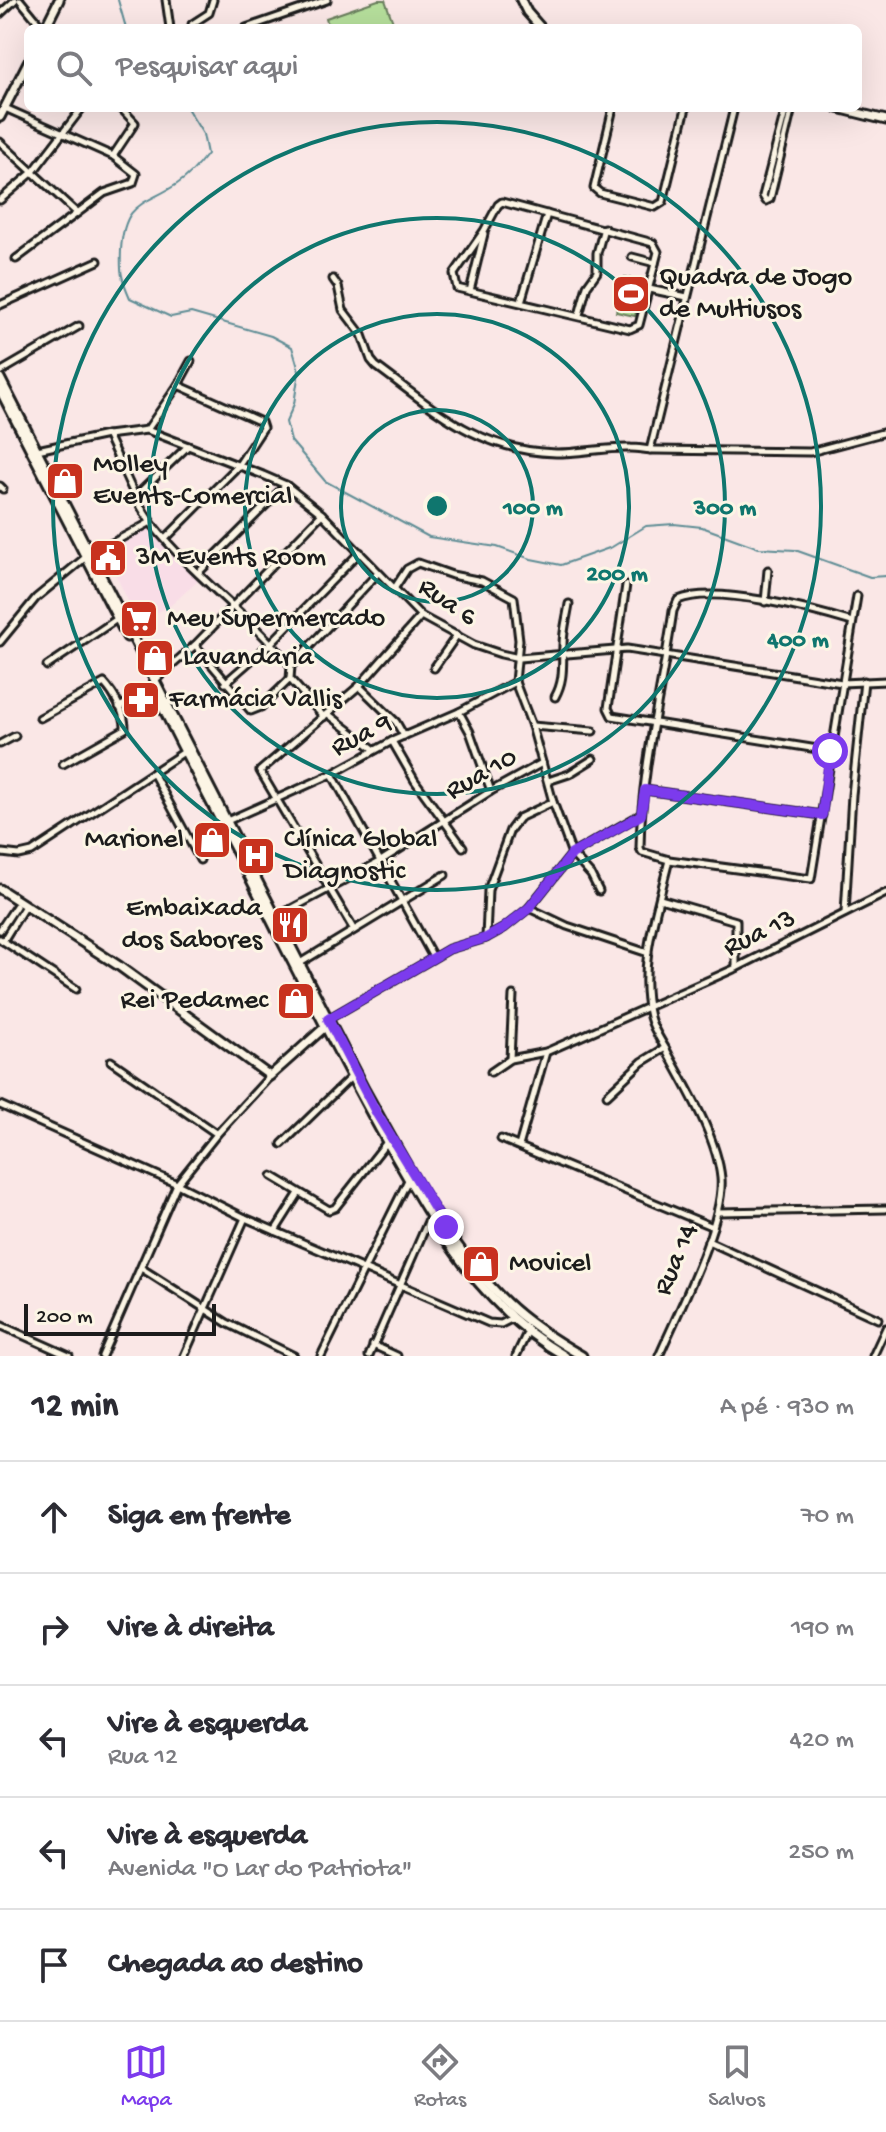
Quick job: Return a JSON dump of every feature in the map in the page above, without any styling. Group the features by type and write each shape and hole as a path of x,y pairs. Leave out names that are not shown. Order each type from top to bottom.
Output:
{"main road":[{"path":"46,24 59,0"},
{"path":"521,0 538,24"},
{"path":"0,117 24,69"},
{"path":"854,112 886,120"},
{"path":"0,375 117,619 227,821 300,963 351,1077 408,1180 471,1276 528,1331 565,1356"},
{"path":"0,390 88,556 184,752 327,1023 403,1158 478,1272 509,1306 582,1356"},
{"path":"0,889 119,966 270,1076 327,1023"}],"street":[{"path":"0,14 18,0 40,24"},
{"path":"166,0 169,24"},
{"path":"192,24 209,13 213,0"},
{"path":"258,24 327,0"},
{"path":"5,108 113,156 133,170 136,179 126,186 104,193 16,259"},
{"path":"0,200 33,172 79,112"},
{"path":"113,156 135,126 125,112"},
{"path":"612,112 594,188 600,193 655,207 663,202 685,112"},
{"path":"650,450 733,112"},
{"path":"785,112 763,196 766,201 770,198 791,112"},
{"path":"0,142 77,213"},
{"path":"502,202 604,228 653,243 658,252 641,322 634,328 455,286 454,274 502,202"},
{"path":"521,302 547,214"},
{"path":"579,315 587,286 597,272 597,253 604,228"},
{"path":"470,291 484,231"},
{"path":"632,257 655,263"},
{"path":"0,305 98,261"},
{"path":"333,279 338,286 343,310 362,335 376,366 463,429 491,442 531,451 559,453 633,448 810,452 886,432"},
{"path":"649,289 687,297"},
{"path":"0,375 79,326"},
{"path":"147,430 191,361"},
{"path":"166,538 238,466 264,425 178,385"},
{"name":"Rua 6","path":"37,450 147,430 286,485 322,514 421,616 485,649 519,658 616,650 667,655 842,683 886,681"},
{"path":"107,435 151,522 291,666"},
{"path":"137,495 188,446"},
{"path":"198,573 286,485"},
{"path":"119,707 154,686 322,514"},
{"path":"0,642 36,598 88,556 151,522"},
{"path":"225,683 271,643 360,552"},
{"path":"394,589 407,569 418,563 482,581 511,595 517,608 519,658 515,682 572,854 591,875 599,891"},
{"path":"765,602 768,570"},
{"path":"195,645 248,710 254,711 290,679 291,666 378,573"},
{"path":"626,585 609,713 617,717 830,751"},
{"path":"852,622 765,602 712,596 678,600 673,611 654,721 641,815 642,852 669,860 807,881 811,879 857,596"},
{"path":"555,697 562,685 563,645 569,604"},
{"path":"354,930 261,774 261,768 359,686 421,616"},
{"path":"47,666 117,619"},
{"path":"434,668 457,635"},
{"path":"290,679 326,715 375,750"},
{"path":"845,914 852,795 864,681"},
{"name":"Rua 9","path":"227,821 332,774 392,741 459,712 515,682"},
{"path":"40,718 104,683 119,707 125,729 63,764"},
{"path":"359,686 396,722 404,736"},
{"path":"459,712 470,732 491,791"},
{"path":"532,726 593,731"},
{"path":"0,744 15,736"},
{"path":"392,741 442,821 463,847"},
{"path":"2,853 19,855 32,852 184,752"},
{"path":"548,781 565,776 593,759"},
{"name":"Rua 10","path":"276,917 379,862 491,791 542,763"},
{"path":"153,772 200,860"},
{"path":"332,774 433,957"},
{"path":"645,790 822,815"},
{"path":"486,938 488,890 510,830 519,818 553,802"},
{"path":"327,1023 433,957 486,938 504,928 529,908 572,854 641,815"},
{"path":"607,1095 642,1062 665,1048 650,1018 645,975 669,860"},
{"path":"300,963 445,875"},
{"name":"Rua 13","path":"510,1059 546,1052 736,968 886,893"},
{"path":"660,899 736,921 736,968"},
{"path":"0,930 16,906"},
{"path":"27,908 1,940 76,989"},
{"path":"529,908 581,931 648,953"},
{"path":"491,1072 510,1059 513,995"},
{"name":"Rua 14","path":"659,1356 713,1227 718,1212 721,1177 712,1143 665,1048"},
{"path":"519,1146 546,1052"},
{"path":"111,1061 217,1134"},
{"path":"102,1356 177,1184 270,1076"},
{"path":"282,1144 351,1077"},
{"path":"0,1105 245,1218 489,1323 501,1324 513,1318"},
{"path":"501,1139 713,1227"},
{"path":"272,1176 329,1210 335,1208 387,1142"},
{"path":"321,1356 408,1180"},
{"path":"275,1231 299,1193"},
{"path":"718,1212 886,1209"},
{"path":"369,1356 431,1216"},
{"path":"184,1356 245,1218"},
{"path":"708,1241 878,1319"},
{"path":"141,1268 227,1323 294,1356"},
{"path":"0,1325 69,1356"},
{"path":"873,1356 886,1328"},
{"path":"516,1356 528,1331"},
{"path":"373,1345 397,1356"}],"shaded area":[{"path":"149,528 199,580 171,605 139,623 105,553"}],"green space":[{"path":"385,0 394,24 328,24 326,18"},
{"name":"Quadra de Jogo de Multiusos","path":"625,277 644,282 635,316 616,312"}],"waterway":[{"path":"118,0 125,24"},
{"path":"189,112 203,134 207,154 181,181 131,213 126,222 121,250 125,285 130,298 171,317 191,313 271,336 292,347 299,371 294,404 286,422 291,441 325,481 429,537 497,547 561,565 612,547 646,526 674,524 702,527 759,548 795,550 870,577 886,576"}],"place":[{"name":"Quadra de Jogo de Multiusos","path":"631,294"},
{"name":"Molley Events-Comercial","path":"65,481"},
{"name":"3M Events Room","path":"108,558"},
{"name":"Meu Supermercado","path":"139,619"},
{"name":"Lavandaria","path":"155,658"},
{"name":"Farmácia Vallis","path":"141,700"},
{"name":"Marionel","path":"212,840"},
{"name":"Clínica Global Diagnostic","path":"256,856"},
{"name":"Embaixada dos Sabores","path":"290,925"},
{"name":"Rei Pedamec","path":"296,1001"},
{"name":"Movicel","path":"481,1264"}],"route":[{"path":"446,1227 377,1114 328,1019 433,957 486,938 504,928 529,908 572,854 641,815 645,790 822,815 830,751"}]}
